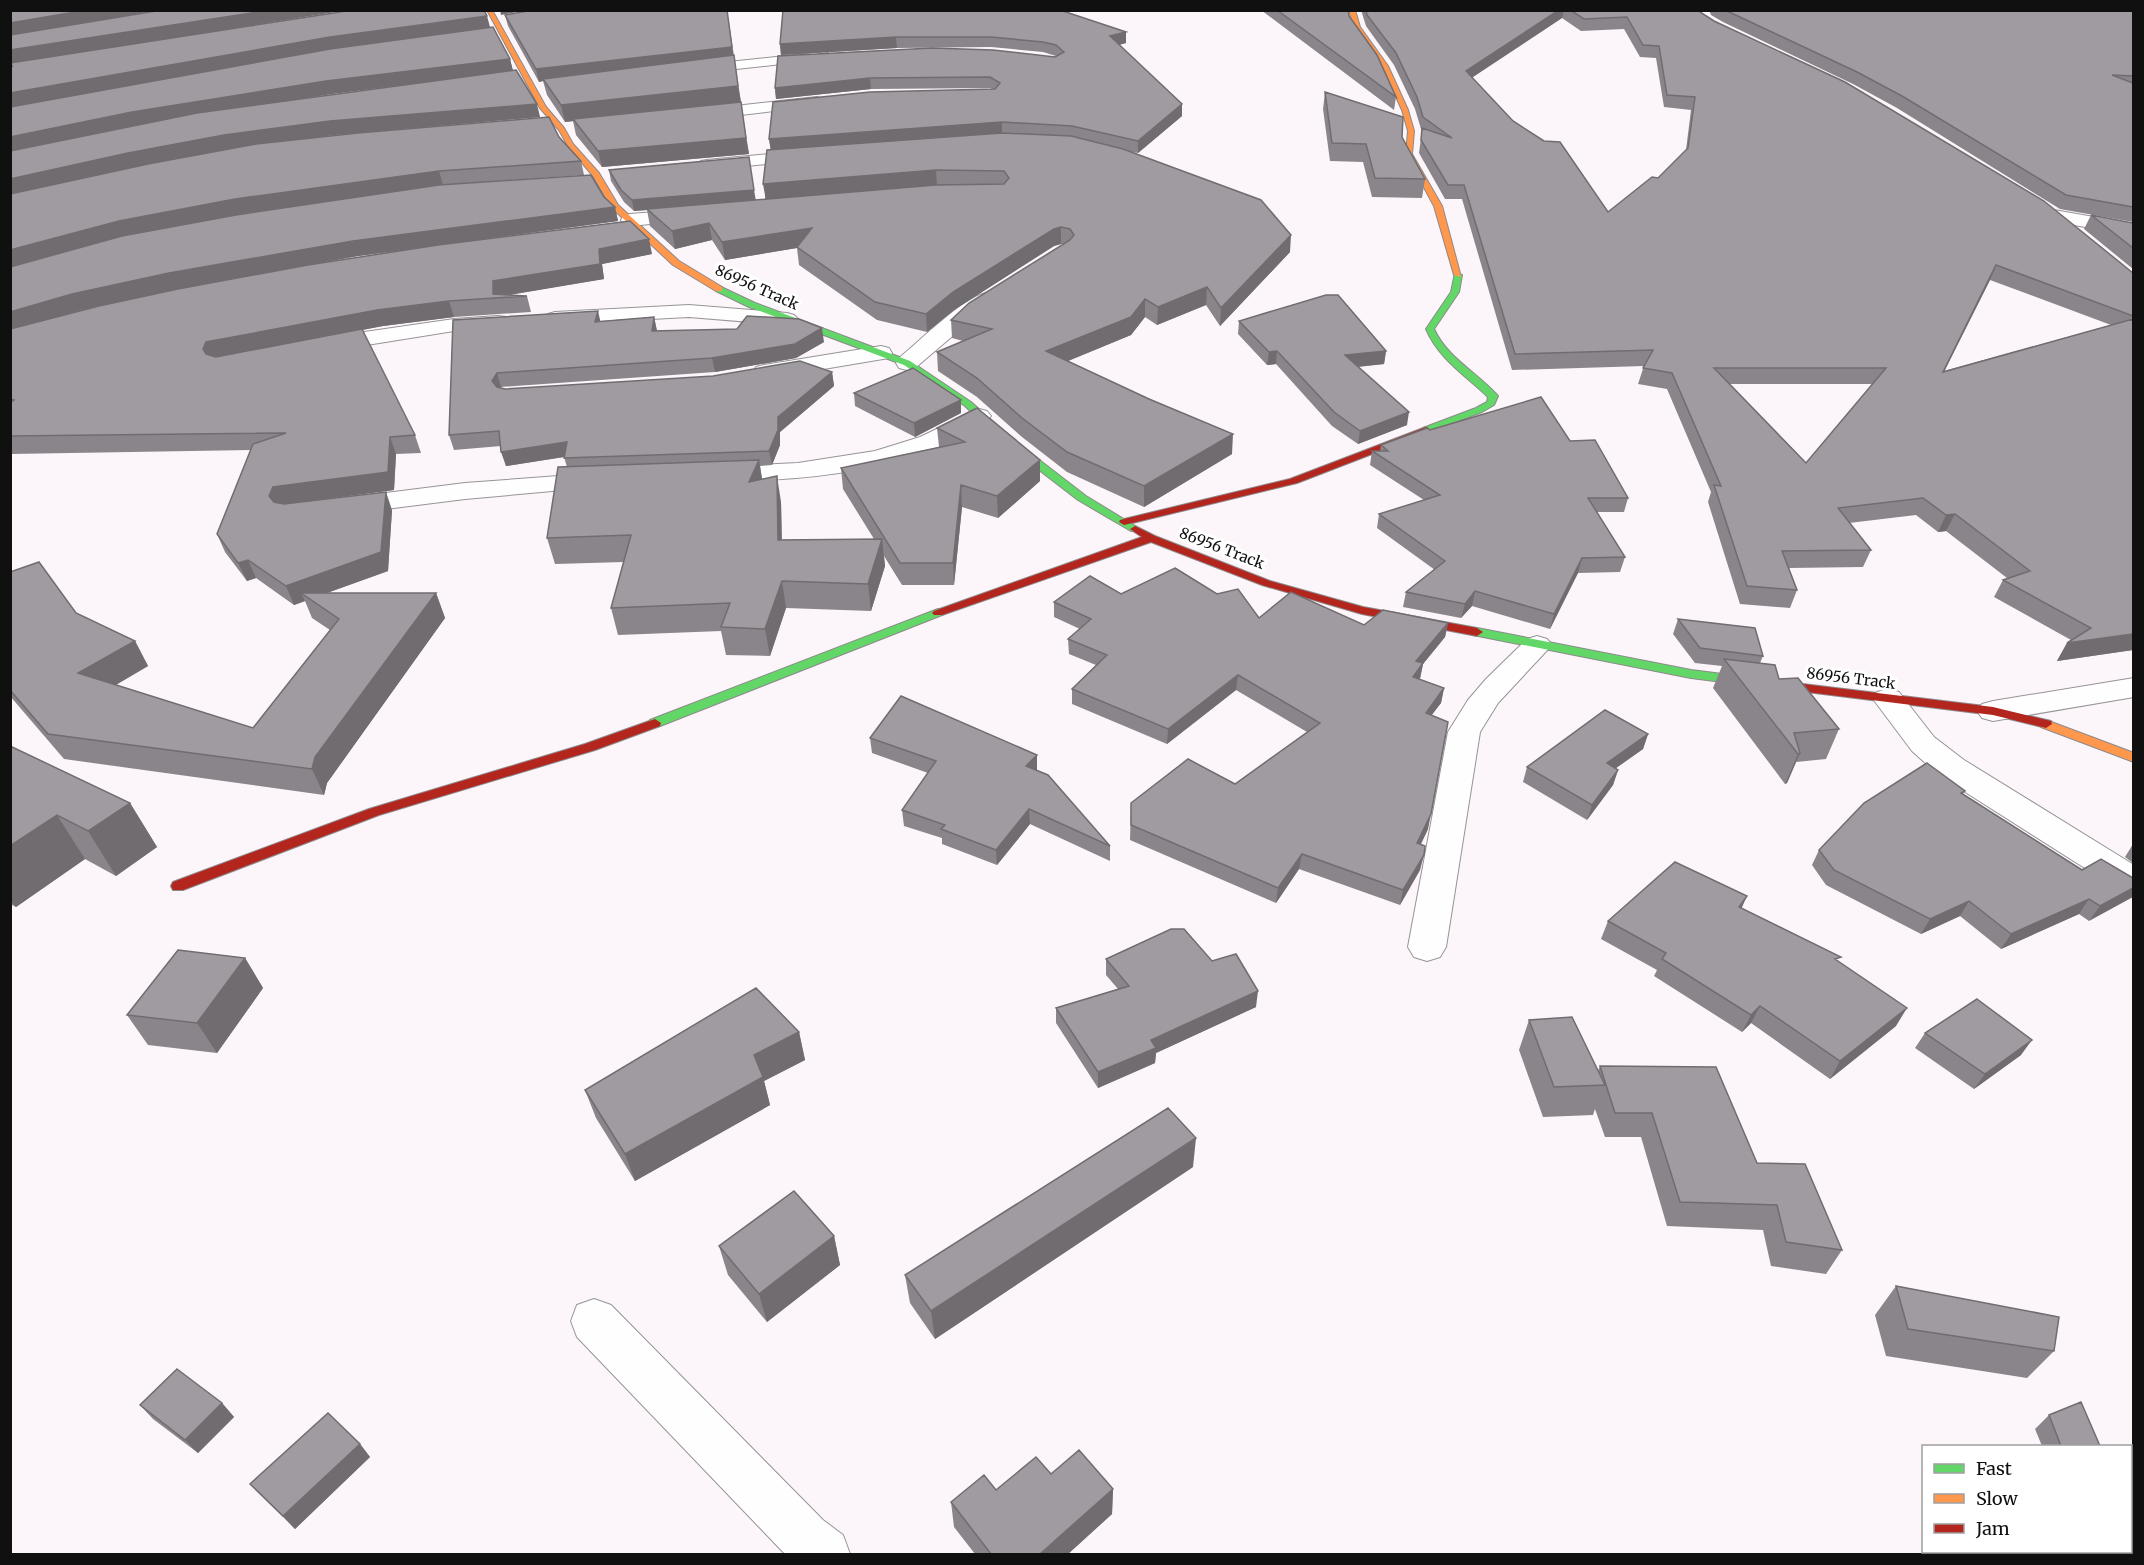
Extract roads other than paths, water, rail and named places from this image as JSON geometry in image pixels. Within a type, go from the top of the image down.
[{"type":"street","points":[[1124,522],[1293,482],[1479,410],[1491,403],[1493,396],[1484,385],[1439,348],[1432,338],[1430,329],[1454,296],[1460,279],[1438,206],[1409,154],[1407,146],[1411,129],[1402,105],[1378,54],[1358,31],[1352,10]]},
{"type":"street","name":"86956 Track","points":[[497,24],[543,108],[564,127],[570,145],[598,178],[627,226],[676,264],[708,284],[787,319],[907,363],[939,383],[980,415],[1011,444],[1082,498],[1151,538],[1266,583],[1362,610],[1691,674],[1992,711],[2046,724],[2133,758]]},
{"type":"street","points":[[676,72],[732,64],[836,55]]},
{"type":"street","points":[[679,117],[837,100]]},
{"type":"street","points":[[533,124],[564,127]]},
{"type":"street","points":[[688,167],[822,154]]},
{"type":"street","points":[[578,183],[619,173]]},
{"type":"street","points":[[627,226],[710,213]]},
{"type":"street","points":[[2084,241],[2049,213],[2133,230]]},
{"type":"street","points":[[907,363],[962,316],[1003,288]]},
{"type":"street","points":[[307,347],[454,325],[689,310],[787,319]]},
{"type":"street","points":[[743,377],[827,360],[881,353]]},
{"type":"street","points":[[693,477],[781,472],[846,465],[931,441],[980,415]]},
{"type":"street","points":[[326,508],[465,491],[625,480]]},
{"type":"street","points":[[178,886],[374,812],[590,747],[697,708],[965,602],[1151,538]]},
{"type":"street","points":[[1427,947],[1464,732],[1482,701],[1537,645]]},
{"type":"street","points":[[1992,711],[2133,687]]},
{"type":"street","points":[[1888,699],[1923,744],[1952,768],[2133,882]]},
{"type":"street","points":[[594,1320],[805,1538],[824,1554]]}]
